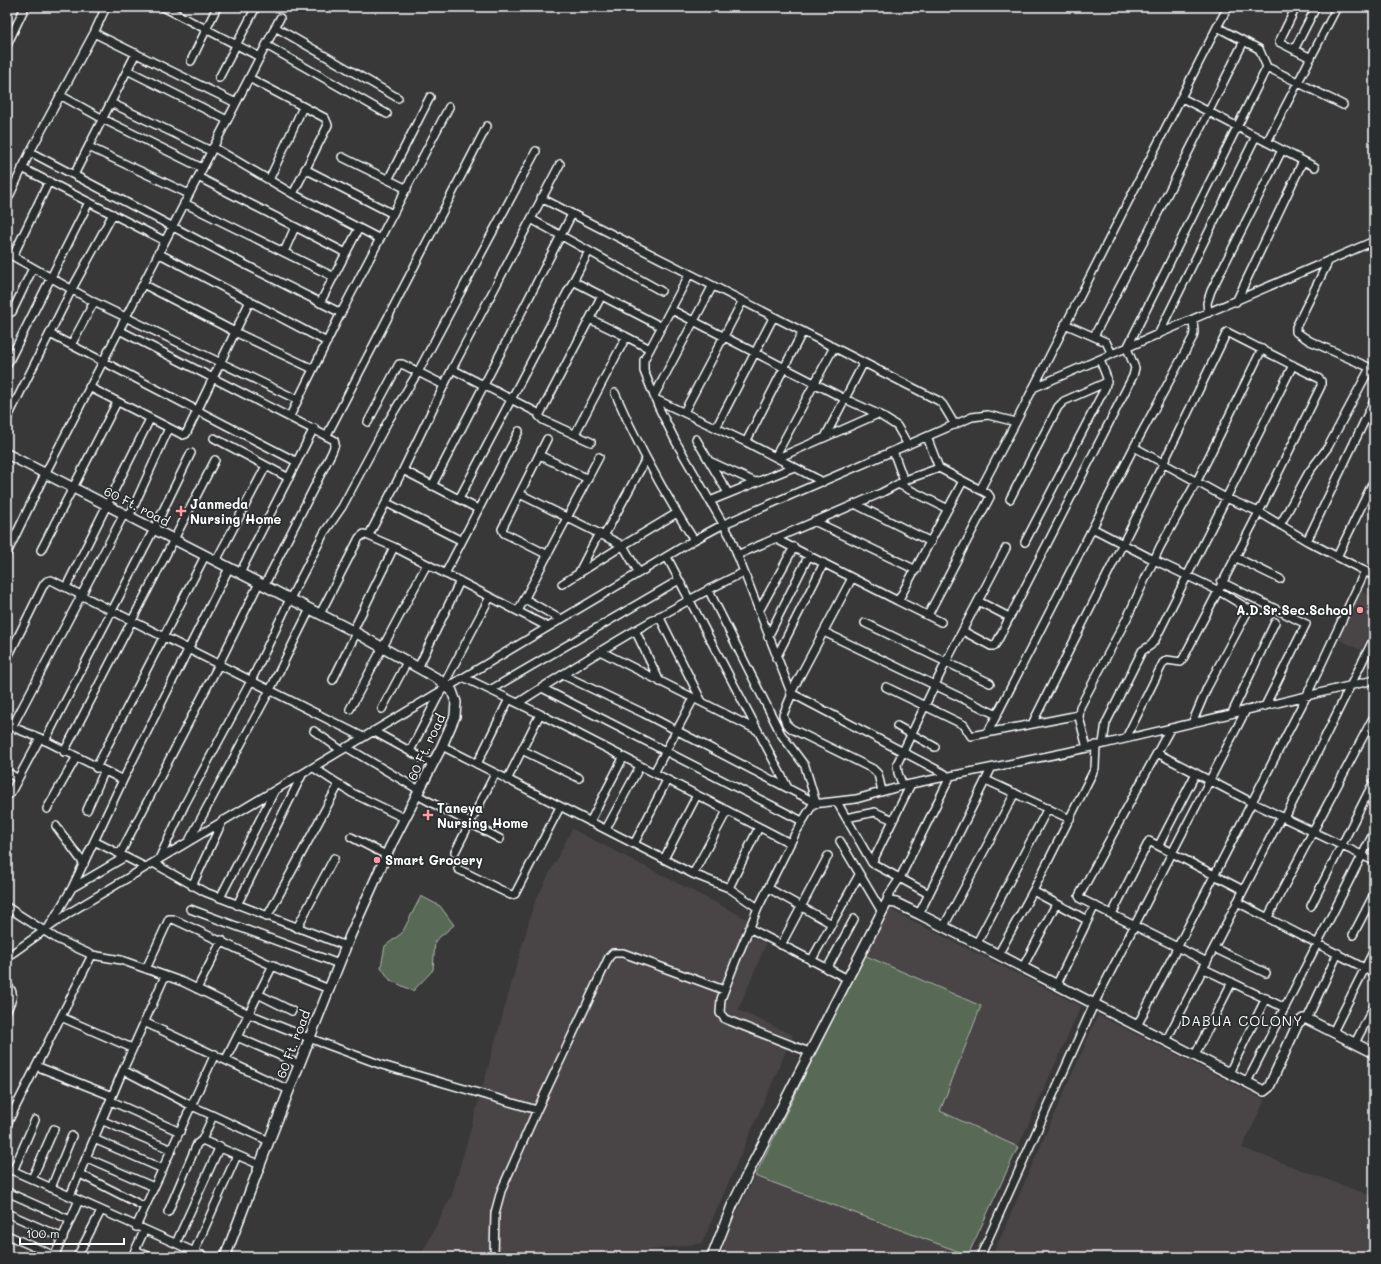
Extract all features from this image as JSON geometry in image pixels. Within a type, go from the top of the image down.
[{"type":"street","points":[[7,45],[25,7]]},
{"type":"street","points":[[7,202],[30,152],[94,33],[106,7]]},
{"type":"street","points":[[163,7],[260,57]]},
{"type":"street","points":[[191,61],[205,29],[218,7]]},
{"type":"street","points":[[980,490],[1228,7]]},
{"type":"street","points":[[1296,7],[1279,42],[1311,58]]},
{"type":"street","points":[[1294,50],[1316,7]]},
{"type":"street","points":[[1267,142],[1337,7]]},
{"type":"street","points":[[219,78],[255,9]]},
{"type":"street","points":[[7,553],[89,387],[280,18]]},
{"type":"street","points":[[275,27],[398,98]]},
{"type":"street","points":[[1217,27],[1259,49],[1267,67],[1343,105]]},
{"type":"street","points":[[94,33],[236,103]]},
{"type":"street","points":[[1094,336],[1244,41]]},
{"type":"street","points":[[266,45],[387,114]]},
{"type":"street","points":[[74,175],[136,53]]},
{"type":"street","points":[[963,632],[991,646],[994,646],[1133,376],[1135,368],[1127,348],[1267,67]]},
{"type":"street","points":[[127,70],[227,120]]},
{"type":"street","points":[[249,78],[328,121],[328,124],[292,194]]},
{"type":"street","points":[[60,95],[103,119],[202,168]]},
{"type":"street","points":[[388,180],[430,97]]},
{"type":"street","points":[[1182,98],[1315,167]]},
{"type":"street","points":[[110,103],[212,149],[292,194],[380,239]]},
{"type":"street","points":[[269,180],[304,107]]},
{"type":"street","points":[[290,416],[341,313],[449,107]]},
{"type":"street","points":[[327,435],[486,126]]},
{"type":"street","points":[[1158,335],[1256,136]]},
{"type":"street","points":[[89,147],[189,194]]},
{"type":"street","points":[[1208,313],[1207,303],[1211,291],[1282,150]]},
{"type":"street","points":[[30,152],[341,313]]},
{"type":"street","points":[[156,861],[251,681],[290,599],[324,533],[342,507],[387,423],[418,372],[536,152]]},
{"type":"street","points":[[342,157],[406,189]]},
{"type":"street","points":[[1236,302],[1303,161]]},
{"type":"street","points":[[369,535],[387,503],[452,369],[560,164]]},
{"type":"street","points":[[22,168],[165,241]]},
{"type":"street","points":[[305,169],[393,214]]},
{"type":"street","points":[[198,178],[346,253]]},
{"type":"street","points":[[49,181],[10,255],[94,302],[220,361],[298,400]]},
{"type":"street","points":[[541,198],[862,364],[939,401],[944,405],[955,425]]},
{"type":"street","points":[[7,365],[50,277],[90,202]]},
{"type":"street","points":[[184,203],[334,276]]},
{"type":"street","points":[[7,419],[72,289],[113,214]]},
{"type":"street","points":[[432,486],[482,385],[572,214]]},
{"type":"street","points":[[531,219],[661,291]]},
{"type":"street","points":[[284,252],[295,227]]},
{"type":"street","points":[[320,303],[359,228]]},
{"type":"street","points":[[1033,388],[1236,302],[1374,241]]},
{"type":"street","points":[[459,499],[589,251]]},
{"type":"street","points":[[158,253],[327,342]]},
{"type":"street","points":[[1280,525],[1309,472],[1328,447],[1372,369],[1310,341],[1296,332],[1296,327],[1329,260]]},
{"type":"street","points":[[12,312],[33,268]]},
{"type":"street","points":[[689,275],[672,310],[650,349],[643,368],[654,398],[676,442],[724,524],[791,693],[947,776]]},
{"type":"street","points":[[573,281],[662,327]]},
{"type":"street","points":[[143,284],[234,331],[313,369]]},
{"type":"street","points":[[654,398],[712,287]]},
{"type":"street","points":[[591,442],[543,420],[540,418],[540,414],[602,295]]},
{"type":"street","points":[[89,387],[183,436],[186,434],[234,331],[250,301]]},
{"type":"street","points":[[71,345],[94,302]]},
{"type":"street","points":[[684,412],[725,338],[742,302]]},
{"type":"street","points":[[672,310],[694,323],[878,414],[897,426],[908,445]]},
{"type":"street","points":[[716,428],[773,318]]},
{"type":"street","points":[[590,319],[650,349]]},
{"type":"street","points":[[988,732],[1094,529],[1134,447],[1193,337],[1193,320]]},
{"type":"street","points":[[1066,324],[1094,336],[1108,344],[1112,354]]},
{"type":"street","points":[[72,888],[123,856],[218,666],[334,448],[334,440],[327,435],[119,330]]},
{"type":"street","points":[[1032,724],[1122,544],[1164,464],[1227,332],[1318,378],[1321,382],[1259,512],[1221,582],[1182,661],[1178,663],[1166,660],[1163,663],[1126,738]]},
{"type":"street","points":[[746,442],[802,333]]},
{"type":"street","points":[[50,334],[103,360],[297,462]]},
{"type":"street","points":[[575,434],[624,344],[625,336]]},
{"type":"street","points":[[776,458],[834,349]]},
{"type":"street","points":[[1087,748],[1079,715],[1080,707],[1154,560],[1197,481],[1262,349]]},
{"type":"street","points":[[1025,542],[1107,382],[1107,378],[1100,360]]},
{"type":"street","points":[[368,422],[399,364],[444,385]]},
{"type":"street","points":[[825,437],[862,364]]},
{"type":"street","points":[[998,955],[1033,891],[1096,768],[1100,744],[1106,724],[1142,651],[1151,645],[1155,640],[1293,365]]},
{"type":"street","points":[[452,369],[540,414]]},
{"type":"street","points":[[1010,499],[1058,407],[1064,400],[1107,382]]},
{"type":"street","points":[[615,393],[646,459],[677,514],[694,540]]},
{"type":"street","points":[[654,398],[746,442],[824,482]]},
{"type":"street","points":[[41,550],[118,402]]},
{"type":"street","points":[[1307,541],[1373,406]]},
{"type":"street","points":[[776,458],[878,414]]},
{"type":"street","points":[[7,957],[46,929],[145,867],[314,768],[445,687],[464,678],[694,540],[724,524],[893,451],[927,438],[972,417],[988,415],[1016,422]]},
{"type":"street","points":[[66,587],[150,418]]},
{"type":"street","points":[[123,780],[64,752],[42,739],[10,726],[126,516],[169,428]]},
{"type":"street","points":[[240,573],[314,428]]},
{"type":"street","points":[[445,574],[519,431]]},
{"type":"street","points":[[214,438],[289,478]]},
{"type":"street","points":[[696,438],[728,493]]},
{"type":"street","points":[[927,438],[939,468],[990,495],[990,499],[928,615]]},
{"type":"street","points":[[547,439],[503,526],[502,531],[548,555]]},
{"type":"street","points":[[1134,447],[1226,498],[1259,512],[1307,541],[1374,576]]},
{"type":"street","points":[[893,451],[901,483],[948,509]]},
{"type":"street","points":[[10,794],[112,611],[191,453]]},
{"type":"street","name":"60 Ft. road","points":[[7,454],[354,632],[418,668],[445,687],[455,697],[456,709],[442,746],[386,855],[346,946],[225,1257]]},
{"type":"street","points":[[539,455],[588,479]]},
{"type":"street","points":[[518,611],[599,457]]},
{"type":"street","points":[[578,573],[646,459]]},
{"type":"street","points":[[64,752],[215,460]]},
{"type":"street","points":[[709,461],[755,482]]},
{"type":"street","points":[[216,561],[266,466]]},
{"type":"street","points":[[710,501],[794,467]]},
{"type":"street","points":[[737,555],[901,483],[939,468]]},
{"type":"street","points":[[403,470],[478,509]]},
{"type":"street","points":[[1336,557],[1374,480]]},
{"type":"street","points":[[898,601],[931,542],[962,481]]},
{"type":"street","points":[[520,494],[622,546],[639,573]]},
{"type":"street","points":[[387,503],[462,541]]},
{"type":"street","points":[[856,504],[931,542]]},
{"type":"street","points":[[562,584],[622,546],[677,514]]},
{"type":"street","points":[[814,521],[916,570]]},
{"type":"street","points":[[1094,529],[1217,590],[1249,608],[1207,688],[1193,721]]},
{"type":"street","points":[[320,614],[359,538],[364,534],[394,547],[548,627]]},
{"type":"street","points":[[774,538],[941,622]]},
{"type":"street","points":[[333,680],[394,547]]},
{"type":"street","points":[[759,611],[794,547]]},
{"type":"street","points":[[902,786],[897,766],[946,662],[1006,548]]},
{"type":"street","points":[[768,637],[809,555]]},
{"type":"street","points":[[96,768],[205,556]]},
{"type":"street","points":[[667,557],[788,788]]},
{"type":"street","points":[[1235,557],[1280,579]]},
{"type":"street","points":[[776,658],[824,563]]},
{"type":"street","points":[[350,709],[427,564]]},
{"type":"street","points":[[46,929],[72,888],[123,780],[230,568]]},
{"type":"street","points":[[1137,1026],[1306,697],[1365,571]]},
{"type":"street","points":[[518,703],[659,616],[708,589],[744,572]]},
{"type":"street","points":[[852,578],[791,693],[783,715],[787,726],[873,769],[878,774],[882,791]]},
{"type":"street","points":[[7,659],[44,584],[47,580],[51,580],[218,666],[270,690],[363,737]]},
{"type":"street","points":[[490,690],[679,580]]},
{"type":"street","points":[[418,668],[460,581]]},
{"type":"street","points":[[1221,582],[1306,624],[1265,706]]},
{"type":"street","points":[[708,589],[781,734],[805,766],[816,804]]},
{"type":"street","points":[[410,751],[445,687],[490,597]]},
{"type":"street","points":[[525,599],[560,620]]},
{"type":"street","points":[[978,601],[1009,617]]},
{"type":"street","points":[[189,841],[270,690],[310,609]]},
{"type":"street","points":[[659,616],[702,702]]},
{"type":"street","points":[[1232,713],[1275,622]]},
{"type":"street","points":[[865,623],[990,683]]},
{"type":"street","points":[[635,630],[660,682]]},
{"type":"street","points":[[824,632],[997,715]]},
{"type":"street","points":[[1166,1041],[1243,890],[1283,818],[1373,641]]},
{"type":"street","points":[[602,652],[757,730]]},
{"type":"street","points":[[382,709],[407,662]]},
{"type":"street","points":[[563,675],[677,731],[816,804]]},
{"type":"street","points":[[464,678],[540,714],[790,843]]},
{"type":"street","points":[[809,1052],[725,1019],[720,1013],[720,1008],[724,990],[758,908],[790,843],[811,807],[816,804],[856,799],[882,791],[947,776],[991,769],[1087,748],[1170,729],[1193,721],[1306,697],[1374,680]]},
{"type":"street","points":[[886,687],[926,705],[966,727],[971,736],[1079,715]]},
{"type":"street","points":[[542,688],[802,822]]},
{"type":"street","points":[[654,773],[694,698]]},
{"type":"street","points":[[477,764],[509,700]]},
{"type":"street","points":[[980,1257],[1094,1004],[1246,710]]},
{"type":"street","points":[[507,780],[540,714]]},
{"type":"street","points":[[1268,917],[1374,716]]},
{"type":"street","points":[[897,726],[935,747]]},
{"type":"street","points":[[1170,729],[1080,893],[1079,898],[1177,947],[1232,982],[1285,1008]]},
{"type":"street","points":[[314,731],[470,824],[500,839]]},
{"type":"street","points":[[374,731],[433,764]]},
{"type":"street","points":[[442,746],[693,874],[729,888],[758,908]]},
{"type":"street","points":[[522,750],[579,778]]},
{"type":"street","points":[[1157,753],[1283,818],[1374,861]]},
{"type":"street","points":[[47,809],[76,758]]},
{"type":"street","points":[[590,822],[623,758]]},
{"type":"street","points":[[606,829],[640,766]]},
{"type":"street","points":[[314,768],[352,793],[404,818]]},
{"type":"street","points":[[919,914],[991,769]]},
{"type":"street","points":[[7,772],[18,780]]},
{"type":"street","points":[[87,810],[104,772]]},
{"type":"street","points":[[1159,845],[1196,773]]},
{"type":"street","points":[[237,905],[303,774]]},
{"type":"street","points":[[455,852],[495,774]]},
{"type":"street","points":[[712,1257],[732,1206],[809,1052],[848,980],[890,893],[900,878],[947,776]]},
{"type":"street","points":[[634,844],[667,780]]},
{"type":"street","points":[[986,780],[1070,819]]},
{"type":"street","points":[[1310,906],[1374,781]]},
{"type":"street","points":[[267,917],[339,784]]},
{"type":"street","points":[[872,863],[911,784]]},
{"type":"street","points":[[220,898],[275,790]]},
{"type":"street","points":[[944,926],[1015,793]]},
{"type":"street","points":[[664,859],[697,795]]},
{"type":"street","points":[[837,802],[872,863],[929,894]]},
{"type":"street","points":[[458,869],[511,895],[514,894],[560,807]]},
{"type":"street","points":[[977,943],[1048,808]]},
{"type":"street","points":[[693,874],[727,811]]},
{"type":"street","points":[[846,818],[875,812],[893,820]]},
{"type":"street","points":[[192,886],[223,820]]},
{"type":"street","points":[[56,826],[84,864]]},
{"type":"street","points":[[729,888],[759,827]]},
{"type":"street","points":[[1247,1082],[1374,832]]},
{"type":"street","points":[[351,837],[386,855]]},
{"type":"street","points":[[94,841],[145,867]]},
{"type":"street","points":[[840,841],[859,875],[884,908]]},
{"type":"street","points":[[1112,914],[1148,842],[1159,845],[1243,890]]},
{"type":"street","points":[[781,945],[828,856]]},
{"type":"street","points":[[297,928],[334,858]]},
{"type":"street","points":[[156,861],[192,886],[267,917],[346,946]]},
{"type":"street","points":[[811,961],[859,875]]},
{"type":"street","points":[[768,888],[832,924]]},
{"type":"street","points":[[1033,891],[1087,920]]},
{"type":"street","points":[[1353,935],[1374,894]]},
{"type":"street","points":[[884,908],[892,902],[944,926],[1261,1090],[1267,1090],[1298,1023],[1303,1019],[1307,1019],[1374,1053]]},
{"type":"street","points":[[1237,902],[1374,973]]},
{"type":"street","points":[[1023,967],[1056,904]]},
{"type":"street","points":[[1057,984],[1095,905]]},
{"type":"street","points":[[7,907],[46,929],[57,939],[92,955],[121,960],[165,976],[197,989],[249,1014],[374,1062],[537,1110]]},
{"type":"street","points":[[190,909],[339,964]]},
{"type":"street","points":[[146,969],[171,918],[222,940],[272,965],[329,989]]},
{"type":"street","points":[[827,969],[854,918]]},
{"type":"street","points":[[749,928],[848,980]]},
{"type":"street","points":[[197,989],[222,940]]},
{"type":"street","points":[[1214,948],[1266,973]]},
{"type":"street","points":[[1332,1032],[1374,950]]},
{"type":"street","points":[[494,1257],[495,1213],[499,1197],[537,1110],[609,957],[613,953],[623,953],[724,990]]},
{"type":"street","points":[[1307,1019],[1338,953]]},
{"type":"street","points":[[7,1124],[92,955]]},
{"type":"street","points":[[226,1059],[272,965]]},
{"type":"street","points":[[70,1196],[103,1121],[132,1048],[165,976]]},
{"type":"street","points":[[1195,1055],[1232,982]]},
{"type":"street","points":[[7,985],[13,992],[13,996],[7,1010]]},
{"type":"street","points":[[258,994],[292,1011]]},
{"type":"street","points":[[1229,1073],[1266,998]]},
{"type":"street","points":[[1355,1043],[1374,1006]]},
{"type":"street","points":[[61,1017],[132,1048]]},
{"type":"street","points":[[144,1022],[226,1059],[289,1090]]},
{"type":"street","points":[[237,1037],[299,1064]]},
{"type":"street","points":[[136,1227],[215,1054]]},
{"type":"street","points":[[36,1066],[112,1098],[180,1132]]},
{"type":"street","points":[[123,1070],[192,1106],[269,1141]]},
{"type":"street","points":[[168,1212],[197,1144],[202,1140],[213,1116]]},
{"type":"street","points":[[35,1120],[10,1170],[206,1257]]},
{"type":"street","points":[[103,1121],[172,1150]]},
{"type":"street","points":[[32,1179],[54,1129]]},
{"type":"street","points":[[51,1188],[72,1136]]},
{"type":"street","points":[[94,1140],[163,1169]]},
{"type":"street","points":[[202,1140],[220,1146],[260,1165]]},
{"type":"street","points":[[176,1243],[220,1146]]},
{"type":"street","points":[[194,1252],[237,1155]]},
{"type":"street","points":[[87,1158],[154,1187]]},
{"type":"street","points":[[80,1174],[146,1206]]},
{"type":"street","points":[[7,1192],[70,1220]]},
{"type":"street","points":[[7,1235],[55,1257],[79,1200]]},
{"type":"street","points":[[77,1257],[101,1211]]},
{"type":"street","points":[[7,1213],[63,1238]]},
{"type":"street","points":[[144,1230],[133,1254],[150,1257]]},
{"type":"shaded area","name":"A.D.Sr.Sec.School","points":[[1357,589],[1374,598],[1374,623],[1361,650],[1334,637]]},
{"type":"shaded area","points":[[572,829],[747,919],[741,932],[766,944],[738,1010],[793,1035],[702,1243],[598,1257],[420,1257],[452,1195],[534,904]]},
{"type":"shaded area","points":[[887,908],[1081,1006],[1018,1147],[940,1111],[864,955]]},
{"type":"shaded area","points":[[1098,1015],[1265,1100],[1242,1148],[1374,1197],[1374,1257],[992,1257]]},
{"type":"shaded area","points":[[755,1176],[968,1255],[967,1257],[721,1257],[727,1233]]},
{"type":"green space","points":[[421,896],[440,906],[454,925],[435,941],[433,970],[413,991],[390,980],[381,967],[385,946],[402,933]]},
{"type":"green space","points":[[864,955],[981,1006],[940,1111],[1018,1147],[968,1255],[755,1176]]},
{"type":"place","name":"Janmeda Nursing Home","points":[[181,511]]},
{"type":"place","name":"A.D.Sr.Sec.School","points":[[1360,610]]},
{"type":"place","name":"Taneya Nursing Home","points":[[428,815]]},
{"type":"place","name":"Smart Grocery","points":[[377,860]]},
{"type":"district","name":"DABUA COLONY","points":[[1242,1021]]}]
